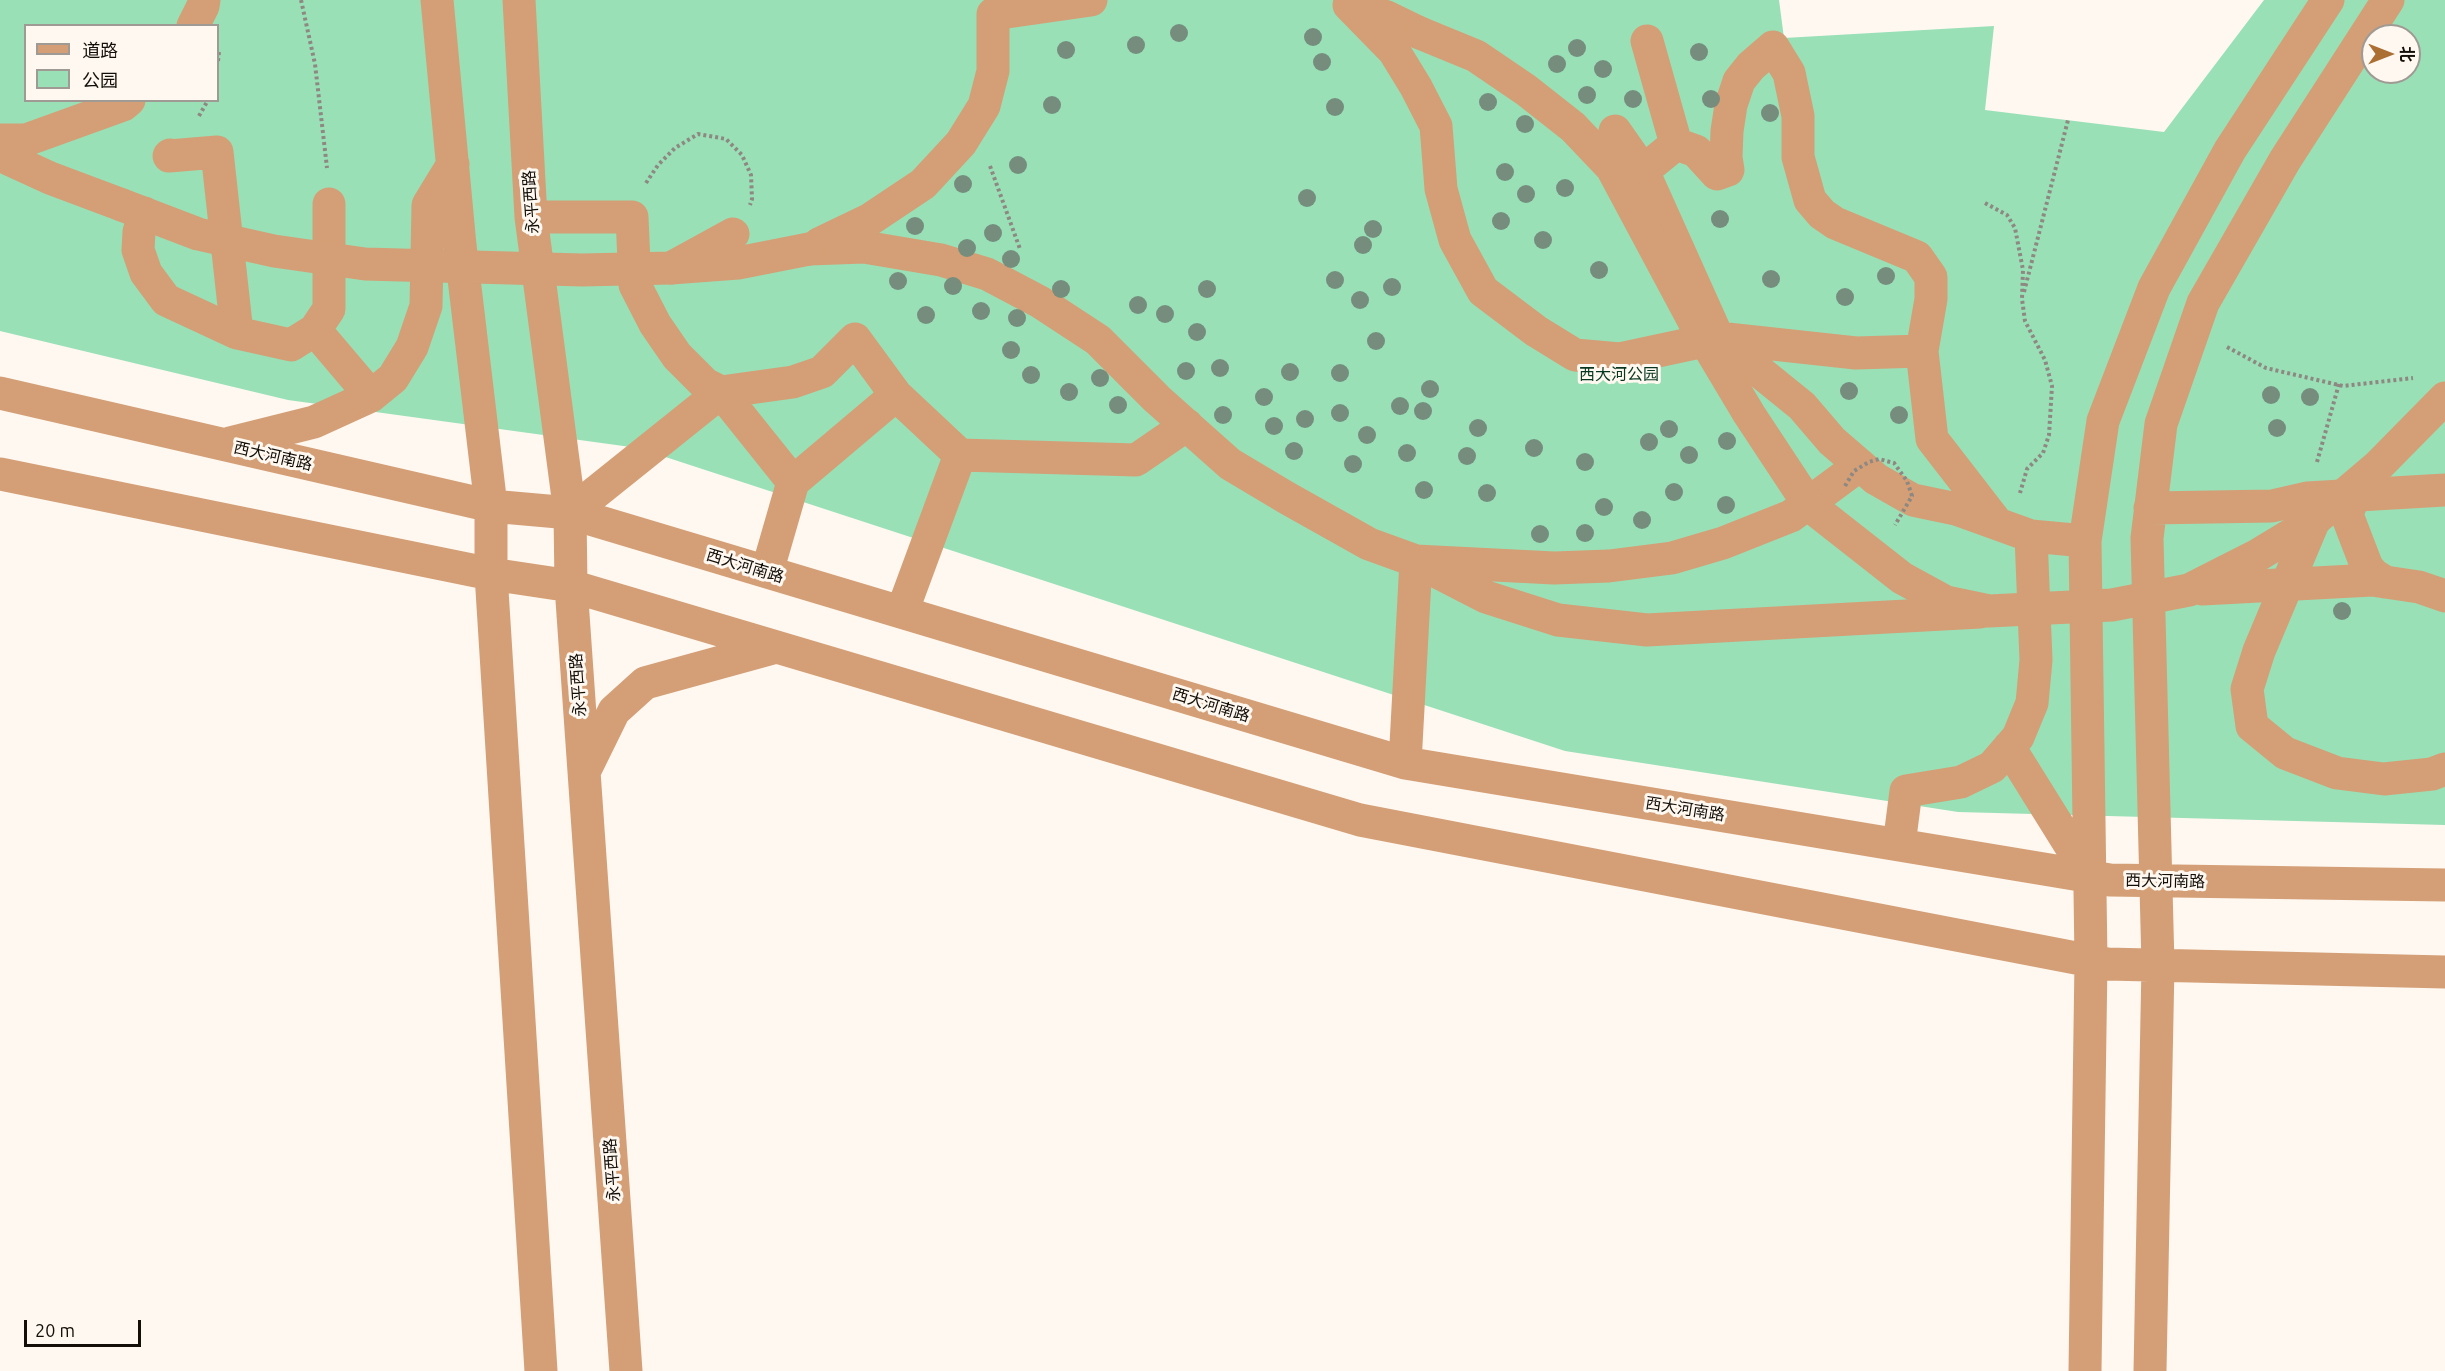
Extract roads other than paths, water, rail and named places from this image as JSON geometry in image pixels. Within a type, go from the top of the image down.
[{"type":"street","points":[[194,24],[204,0]]},
{"type":"street","points":[[437,0],[491,506],[491,574],[541,1371]]},
{"type":"street","name":"永平西路","points":[[519,0],[531,217],[570,513],[571,586],[626,1371]]},
{"type":"street","points":[[809,249],[869,220],[923,184],[961,143],[984,106],[993,71],[993,14],[1091,0]]},
{"type":"street","points":[[2085,1371],[2091,961],[2085,541],[2103,421],[2154,288],[2230,150],[2328,0]]},
{"type":"street","points":[[2150,1371],[2158,965],[2147,538],[2162,424],[2203,303],[2285,160],[2388,0]]},
{"type":"street","points":[[1340,2],[1387,17],[1476,56],[1526,90],[1572,127],[1612,168],[1697,327],[1749,414],[1809,505],[1902,578],[1946,602],[1989,611]]},
{"type":"street","points":[[1340,2],[1394,51],[1436,126],[1441,189],[1455,240],[1484,291],[1536,331],[1575,355],[1620,359],[1718,338],[1856,353],[1922,351]]},
{"type":"street","points":[[1647,41],[1676,144]]},
{"type":"street","points":[[1676,144],[1696,151],[1717,174],[1728,170],[1727,130],[1736,89],[1750,66],[1773,47],[1789,73],[1798,116],[1798,158],[1810,200],[1821,214],[1835,223],[1917,257],[1931,277],[1931,299],[1922,351],[1932,440],[2013,529],[2034,636],[2036,660],[2032,703],[2018,737],[1992,768],[1962,782],[1906,791],[1899,845]]},
{"type":"street","points":[[0,140],[26,140],[127,102]]},
{"type":"street","points":[[1615,131],[1643,171],[1718,338],[1802,406],[1832,441],[1876,479],[1913,500],[1956,509],[2013,529],[2085,541]]},
{"type":"street","points":[[1643,171],[1676,144]]},
{"type":"street","points":[[170,155],[217,152],[237,333]]},
{"type":"street","points":[[0,155],[50,178],[198,234],[274,251],[365,264],[582,270],[671,268],[738,263],[809,249],[864,247],[941,260],[987,274],[1040,302],[1098,340],[1157,399],[1230,464],[1287,498],[1369,544],[1416,561],[1486,597],[1558,620],[1647,630],[2112,605],[2188,590],[2372,580],[2420,587],[2445,596]]},
{"type":"street","points":[[223,444],[314,422],[371,396],[393,378],[412,347],[426,306],[428,205],[453,164]]},
{"type":"street","points":[[133,209],[138,250],[146,273],[166,300],[237,333],[291,345],[315,330],[329,309],[329,204]]},
{"type":"street","points":[[531,217],[632,217],[635,285],[655,324],[677,356],[705,384],[721,392],[793,482]]},
{"type":"street","points":[[671,268],[733,234]]},
{"type":"street","points":[[315,330],[371,396]]},
{"type":"street","points":[[570,513],[721,392],[793,382],[822,372],[855,339],[897,394],[960,455],[1136,460],[1187,425]]},
{"type":"street","points":[[2188,590],[2258,555],[2311,523],[2419,427],[2434,388]]},
{"type":"street","name":"西大河南路","points":[[0,393],[491,506],[570,513],[1405,763],[2110,880],[2445,885]]},
{"type":"street","points":[[767,572],[793,482],[897,394]]},
{"type":"street","points":[[902,612],[960,455]]},
{"type":"street","points":[[1416,561],[1554,567],[1609,566],[1672,558],[1724,543],[1791,516],[1860,465]]},
{"type":"street","points":[[0,474],[491,574],[571,586],[1360,820],[2091,961],[2158,965],[2445,972]]},
{"type":"street","points":[[2358,483],[2347,515],[2367,567],[2385,582]]},
{"type":"street","points":[[2151,508],[2272,506],[2315,498],[2445,490]]},
{"type":"street","points":[[2315,498],[2247,689],[2252,726],[2285,753],[2337,772],[2384,779],[2432,774],[2445,769]]},
{"type":"street","points":[[1405,763],[1416,561]]},
{"type":"street","points":[[2034,636],[2087,638]]},
{"type":"street","points":[[584,772],[614,711],[645,683],[777,647]]},
{"type":"street","points":[[2009,747],[2090,877]]},
{"type":"park label","name":"西大河公园","points":[[1619,375]]}]
